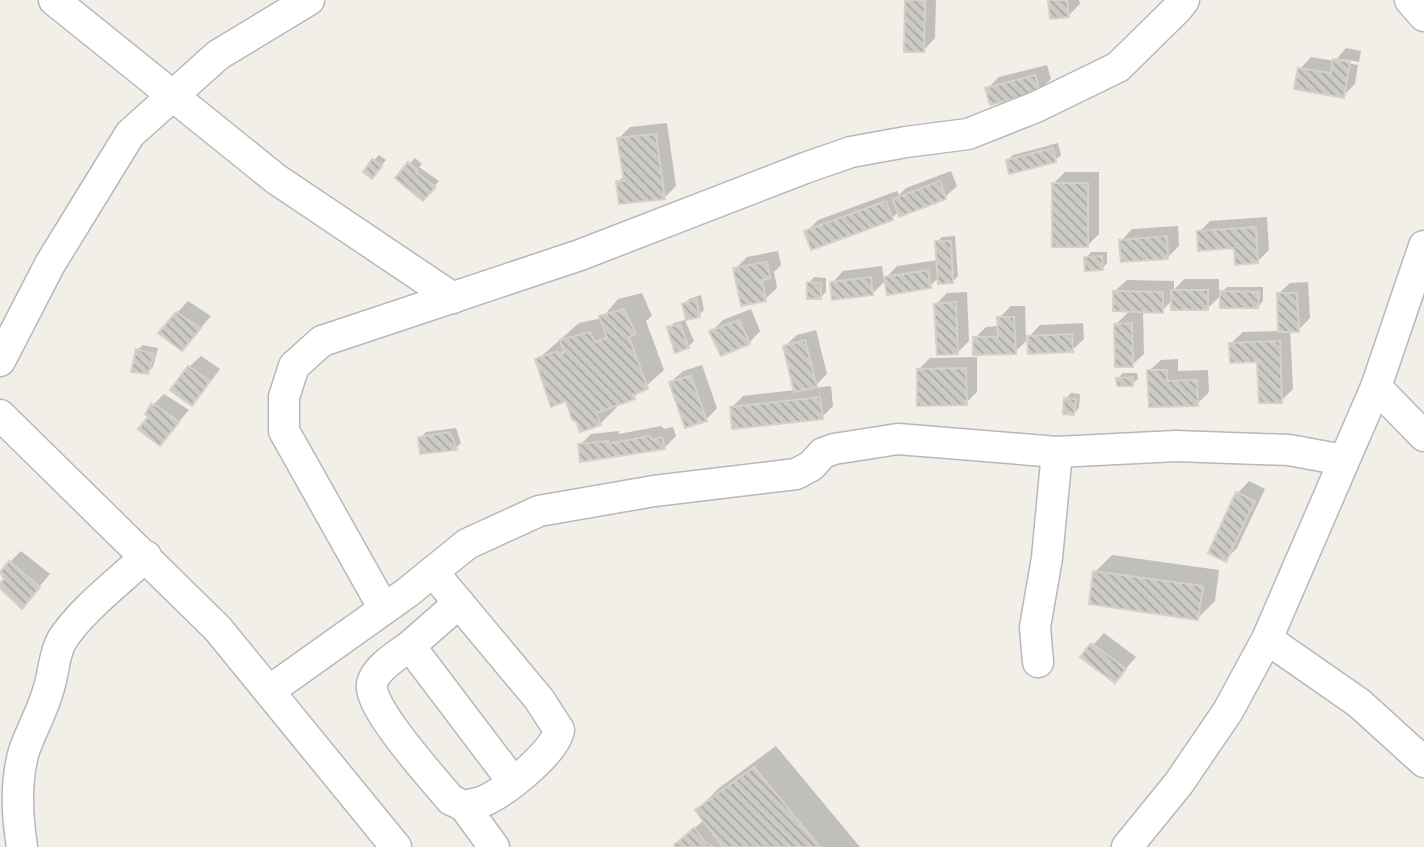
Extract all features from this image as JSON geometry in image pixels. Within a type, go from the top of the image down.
[{"type":"street","points":[[54,0],[276,179],[453,298]]},
{"type":"street","points":[[0,361],[50,264],[130,134],[218,55],[309,0]]},
{"type":"street","points":[[384,609],[284,431],[284,397],[294,366],[323,341],[580,255],[851,152],[968,134],[1036,107],[1118,67],[1184,0]]},
{"type":"street","points":[[1410,0],[1424,16]]},
{"type":"street","points":[[1127,847],[1179,783],[1228,711],[1266,639],[1376,387],[1424,246]]},
{"type":"street","points":[[1376,387],[1424,436]]},
{"type":"street","points":[[0,415],[218,629],[396,847]]},
{"type":"street","points":[[269,691],[384,609],[467,544],[539,511],[654,491],[796,474],[811,466],[823,453],[834,449],[898,439],[1057,452],[1176,446],[1289,450],[1343,460]]},
{"type":"street","points":[[1038,662],[1035,627],[1047,558],[1057,452]]},
{"type":"street","points":[[22,847],[17,817],[19,777],[24,751],[49,691],[55,656],[62,640],[76,622],[146,556]]},
{"type":"street","points":[[433,572],[539,699],[559,730],[558,739],[513,782],[492,797],[464,806]]},
{"type":"street","points":[[459,603],[377,674],[372,682],[372,692],[380,710],[436,782],[451,800],[464,806],[494,847]]},
{"type":"street","points":[[1266,639],[1359,703],[1424,762]]},
{"type":"street","points":[[410,646],[513,782]]},
{"type":"building","points":[[905,0],[925,0],[924,52],[904,52]]},
{"type":"building","points":[[1048,0],[1067,0],[1069,17],[1050,19]]},
{"type":"building","points":[[1333,59],[1350,62],[1344,98],[1294,89],[1298,68],[1331,73]]},
{"type":"building","points":[[1035,75],[1040,92],[990,105],[985,88]]},
{"type":"building","points":[[656,134],[665,199],[619,204],[616,181],[624,181],[617,138]]},
{"type":"building","points":[[1053,148],[1056,162],[1009,174],[1006,160]]},
{"type":"building","points":[[372,159],[382,166],[372,179],[363,172]]},
{"type":"building","points":[[408,162],[418,170],[416,173],[436,187],[423,201],[395,178]]},
{"type":"building","points":[[940,181],[946,199],[899,217],[893,199]]},
{"type":"building","points":[[1052,183],[1088,183],[1088,247],[1052,247]]},
{"type":"building","points":[[886,201],[893,220],[811,250],[804,231]]},
{"type":"building","points":[[1256,227],[1258,263],[1235,265],[1234,248],[1198,251],[1197,231]]},
{"type":"building","points":[[1167,236],[1168,259],[1121,262],[1119,240]]},
{"type":"building","points":[[935,241],[951,241],[953,283],[938,284]]},
{"type":"building","points":[[1102,256],[1103,270],[1085,271],[1084,257]]},
{"type":"building","points":[[767,262],[770,278],[762,280],[766,301],[741,306],[733,268]]},
{"type":"building","points":[[928,270],[931,288],[887,295],[884,277]]},
{"type":"building","points":[[871,277],[873,295],[832,300],[830,282]]},
{"type":"building","points":[[807,282],[821,283],[821,299],[807,299]]},
{"type":"building","points":[[1171,290],[1208,290],[1208,310],[1171,310]]},
{"type":"building","points":[[1113,291],[1163,292],[1163,313],[1113,311]]},
{"type":"building","points":[[1220,291],[1259,292],[1258,308],[1220,308]]},
{"type":"building","points":[[1277,293],[1297,293],[1299,332],[1278,332]]},
{"type":"building","points":[[696,299],[700,317],[686,320],[682,304]]},
{"type":"building","points":[[956,302],[958,354],[937,355],[934,304]]},
{"type":"building","points":[[624,309],[636,334],[629,337],[648,389],[633,395],[635,399],[596,413],[601,425],[580,432],[576,421],[572,420],[566,401],[551,407],[535,359],[557,351],[559,354],[564,353],[560,340],[590,332],[595,342],[607,338],[599,316]]},
{"type":"building","points":[[176,312],[201,328],[182,351],[158,333]]},
{"type":"building","points":[[997,317],[1014,317],[1016,354],[973,355],[973,337],[998,337]]},
{"type":"building","points":[[739,320],[750,344],[721,356],[709,331]]},
{"type":"building","points":[[1132,323],[1133,367],[1115,367],[1114,324]]},
{"type":"building","points":[[680,324],[689,348],[675,353],[667,327]]},
{"type":"building","points":[[1072,334],[1073,352],[1028,354],[1027,336]]},
{"type":"building","points":[[805,340],[817,387],[794,392],[783,346]]},
{"type":"building","points":[[1280,341],[1282,403],[1259,403],[1257,362],[1230,363],[1229,343]]},
{"type":"building","points":[[136,349],[154,354],[148,374],[131,372]]},
{"type":"building","points":[[188,366],[210,381],[192,406],[170,390]]},
{"type":"building","points":[[966,368],[967,405],[917,406],[917,369]]},
{"type":"building","points":[[1147,370],[1167,370],[1167,381],[1197,380],[1198,406],[1149,407]]},
{"type":"building","points":[[691,376],[707,421],[685,428],[669,382]]},
{"type":"building","points":[[1133,377],[1133,386],[1117,386],[1116,378]]},
{"type":"building","points":[[820,397],[823,419],[732,429],[730,407]]},
{"type":"building","points":[[1064,398],[1076,399],[1074,415],[1063,414]]},
{"type":"building","points":[[151,404],[179,422],[160,446],[138,429],[148,417],[145,414]]},
{"type":"building","points":[[450,432],[457,450],[420,454],[418,437]]},
{"type":"building","points":[[649,436],[652,440],[662,437],[665,449],[580,462],[578,444],[608,441],[608,444]]},
{"type":"building","points":[[1236,492],[1255,501],[1226,562],[1208,553]]},
{"type":"building","points":[[9,561],[40,587],[22,609],[0,588],[4,579],[0,572]]},
{"type":"building","points":[[1093,571],[1203,586],[1198,620],[1089,604]]},
{"type":"building","points":[[1091,643],[1126,669],[1115,683],[1080,657]]},
{"type":"building","points":[[754,767],[820,847],[723,847],[695,810]]},
{"type":"building","points":[[694,828],[705,842],[714,847],[675,847],[674,845]]}]
